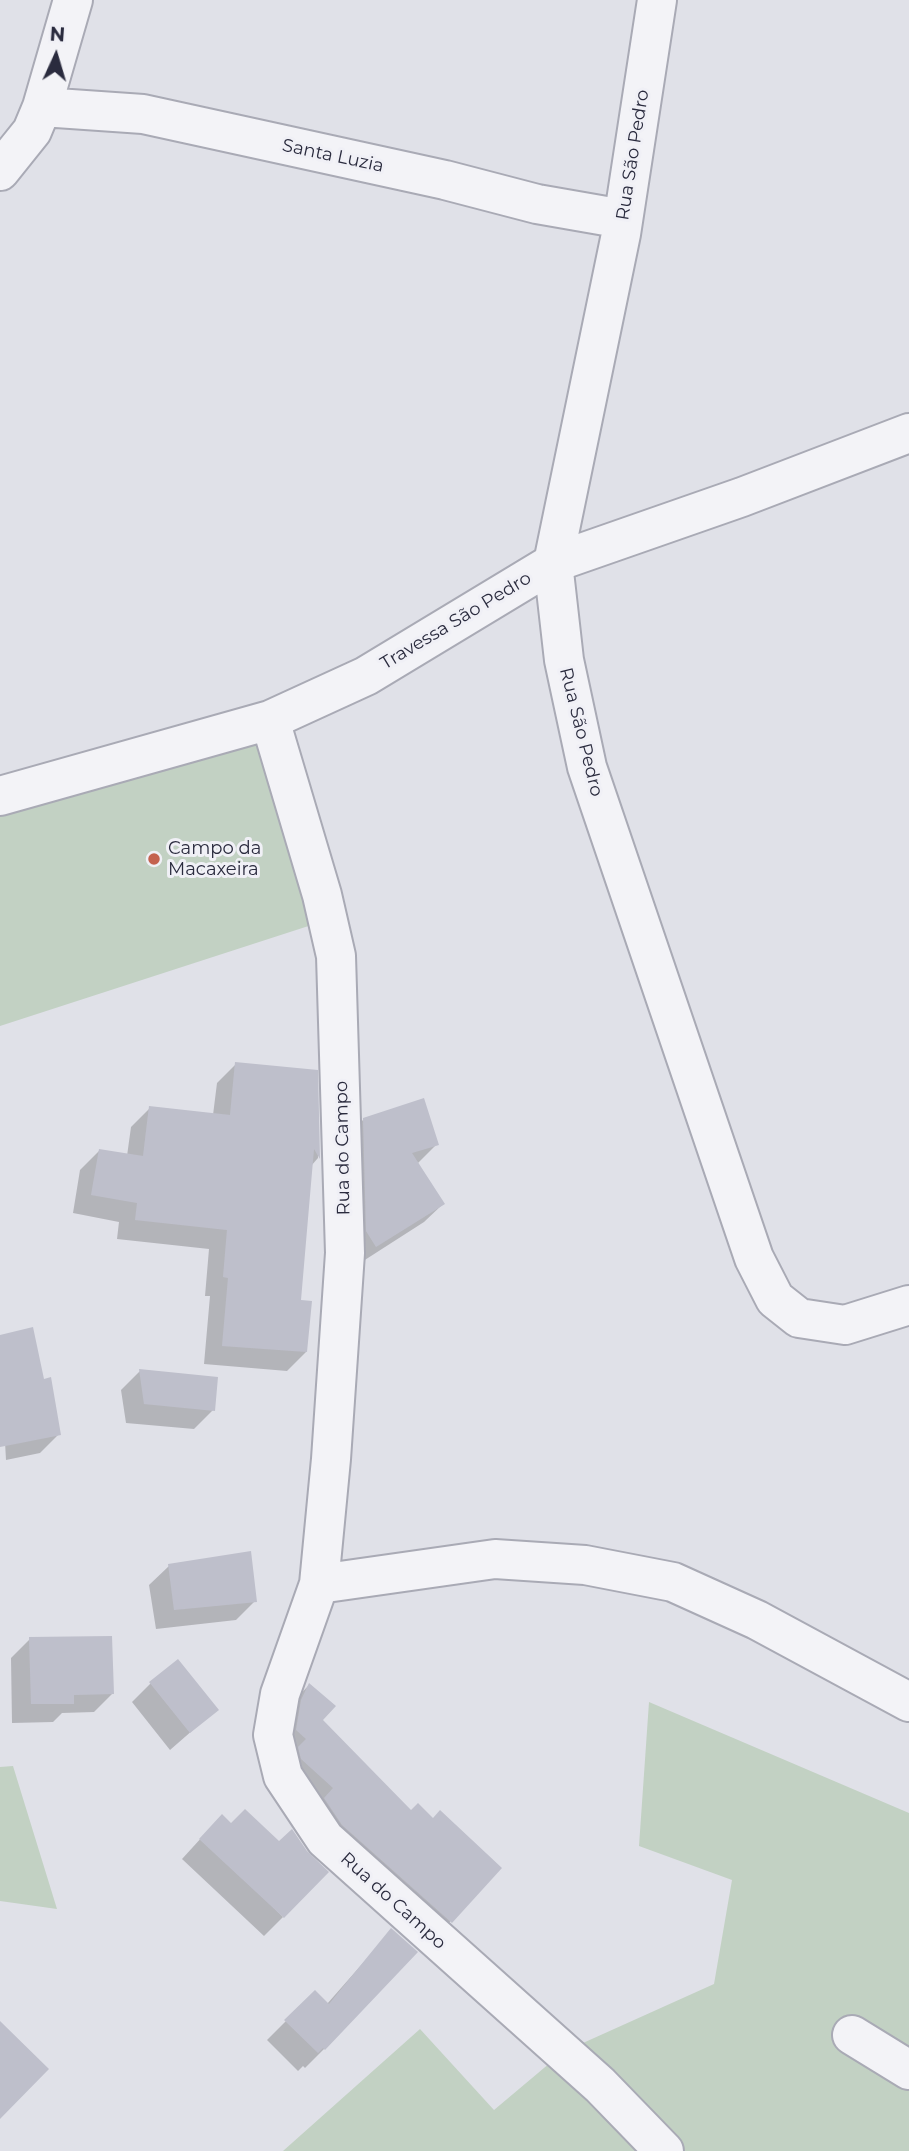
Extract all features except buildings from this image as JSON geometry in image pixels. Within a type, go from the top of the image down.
[{"type":"street","points":[[0,171],[32,131],[42,107],[73,0]]},
{"type":"street","name":"Rua São Pedro","points":[[657,0],[623,219],[552,563],[564,660],[587,767],[754,1258],[775,1299],[799,1318],[845,1325],[909,1305]]},
{"type":"street","name":"Santa Luzia","points":[[42,107],[144,114],[445,180],[537,204],[623,219]]},
{"type":"street","name":"Travessa São Pedro","points":[[0,796],[270,720],[366,676],[552,563],[742,497],[909,433]]},
{"type":"street","name":"Rua do Campo","points":[[270,720],[322,895],[336,956],[340,1013],[345,1253],[331,1460],[319,1584],[280,1695],[273,1735],[283,1776],[325,1839],[600,2085],[664,2151]]},
{"type":"street","points":[[319,1584],[495,1559],[584,1565],[673,1582],[757,1620],[909,1702]]},
{"type":"street","points":[[852,2035],[909,2070]]},
{"type":"green space","name":"Campo da Macaxeira","points":[[266,726],[327,920],[0,1026],[0,798]]},
{"type":"green space","points":[[649,1702],[909,1813],[909,2151],[283,2151],[420,2029],[494,2110],[563,2052],[714,1984],[732,1880],[639,1846]]},
{"type":"green space","points":[[13,1766],[57,1909],[0,1901],[0,1767]]},
{"type":"place","name":"Campo da Macaxeira","points":[[154,859]]}]
